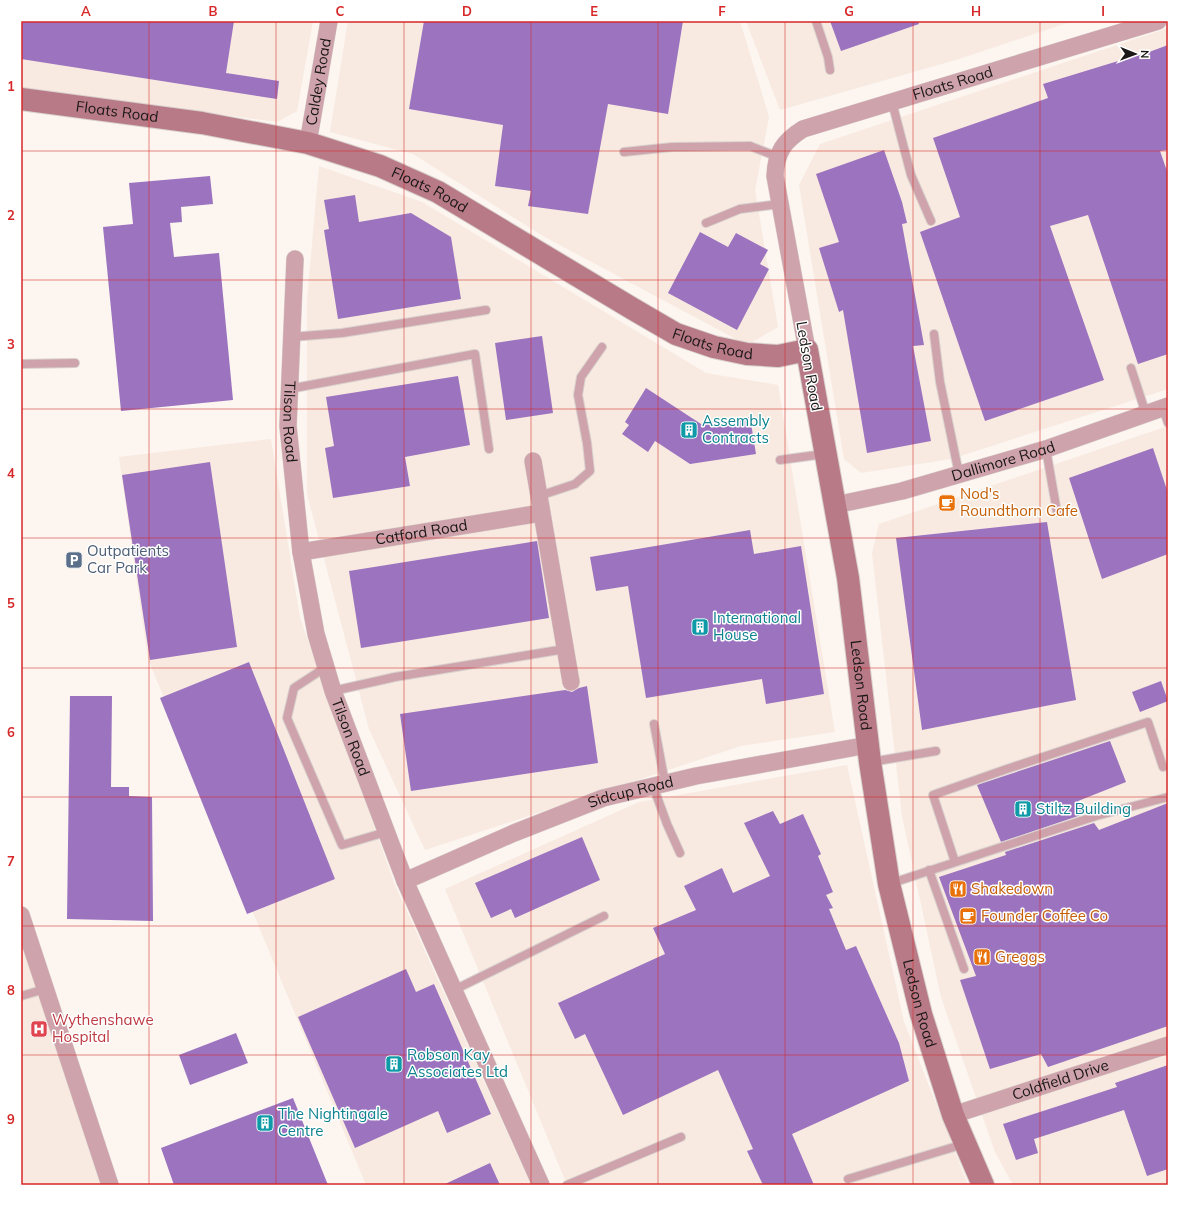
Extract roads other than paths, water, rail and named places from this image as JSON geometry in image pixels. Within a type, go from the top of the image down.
[{"type":"street","name":"Caldey Road","points":[[308,143],[328,21]]},
{"type":"street","name":"Floats Road","points":[[775,176],[778,157],[788,139],[803,129],[1158,21]]},
{"type":"street","name":"Floats Road","points":[[21,99],[202,123],[308,143],[380,166],[438,192],[676,334],[714,347],[747,354],[778,356],[807,350]]},
{"type":"street","name":"Ledson Road","points":[[775,176],[848,578],[869,754],[889,884],[921,1014],[954,1115],[965,1144],[984,1185]]},
{"type":"street","name":"Tilson Road","points":[[295,259],[288,426],[301,552],[316,634],[333,691],[405,881],[541,1185]]},
{"type":"street","name":"Dallimore Road","points":[[835,506],[902,491],[1046,449],[1146,414],[1166,412]]},
{"type":"street","points":[[533,461],[571,682]]},
{"type":"street","name":"Catford Road","points":[[301,552],[540,505]]},
{"type":"street","name":"Sidcup Road","points":[[405,881],[514,833],[603,798],[696,776],[869,754]]},
{"type":"street","points":[[21,915],[110,1185]]},
{"type":"street","name":"Coldfield Drive","points":[[954,1115],[1168,1046]]},
{"type":"lane","points":[[816,21],[828,57],[830,70]]},
{"type":"lane","points":[[892,102],[911,175],[931,221]]},
{"type":"lane","points":[[624,152],[672,147],[750,146],[778,157]]},
{"type":"lane","points":[[706,223],[740,209],[780,204]]},
{"type":"lane","points":[[292,337],[342,333],[486,310]]},
{"type":"lane","points":[[934,334],[940,382],[959,474]]},
{"type":"lane","points":[[540,505],[576,484],[590,471],[587,443],[578,395],[581,377],[602,347]]},
{"type":"lane","points":[[289,390],[475,354],[489,448]]},
{"type":"lane","points":[[21,364],[75,363]]},
{"type":"lane","points":[[1131,368],[1146,414]]},
{"type":"lane","points":[[1046,449],[1057,512]]},
{"type":"lane","points":[[780,460],[825,454]]},
{"type":"lane","points":[[333,691],[395,677],[565,649]]},
{"type":"lane","points":[[326,667],[294,688],[286,718],[342,845],[386,832]]},
{"type":"lane","points":[[954,862],[933,796],[1004,770],[1148,722],[1163,767]]},
{"type":"lane","points":[[654,724],[659,784],[667,824],[680,854]]},
{"type":"lane","points":[[869,754],[936,751]]},
{"type":"lane","points":[[889,884],[1096,816],[1168,797]]},
{"type":"lane","points":[[929,870],[964,969]]},
{"type":"lane","points":[[454,990],[604,916]]},
{"type":"lane","points":[[21,996],[45,989]]},
{"type":"lane","points":[[567,1185],[681,1137]]},
{"type":"lane","points":[[848,1179],[965,1144]]},
{"type":"place","name":"Assembly Contracts","points":[[689,430]]},
{"type":"place","name":"Nod's Roundthorn Cafe","points":[[947,503]]},
{"type":"place","name":"Outpatients Car Park","points":[[74,560]]},
{"type":"place","name":"International House","points":[[700,627]]},
{"type":"place","name":"Stiltz Building","points":[[1023,809]]},
{"type":"place","name":"Shakedown","points":[[958,889]]},
{"type":"place","name":"Founder Coffee Co","points":[[968,916]]},
{"type":"place","name":"Greggs","points":[[982,957]]},
{"type":"place","name":"Wythenshawe Hospital","points":[[39,1029]]},
{"type":"place","name":"Robson Kay Associates Ltd","points":[[394,1064]]},
{"type":"place","name":"The Nightingale Centre","points":[[265,1123]]}]
